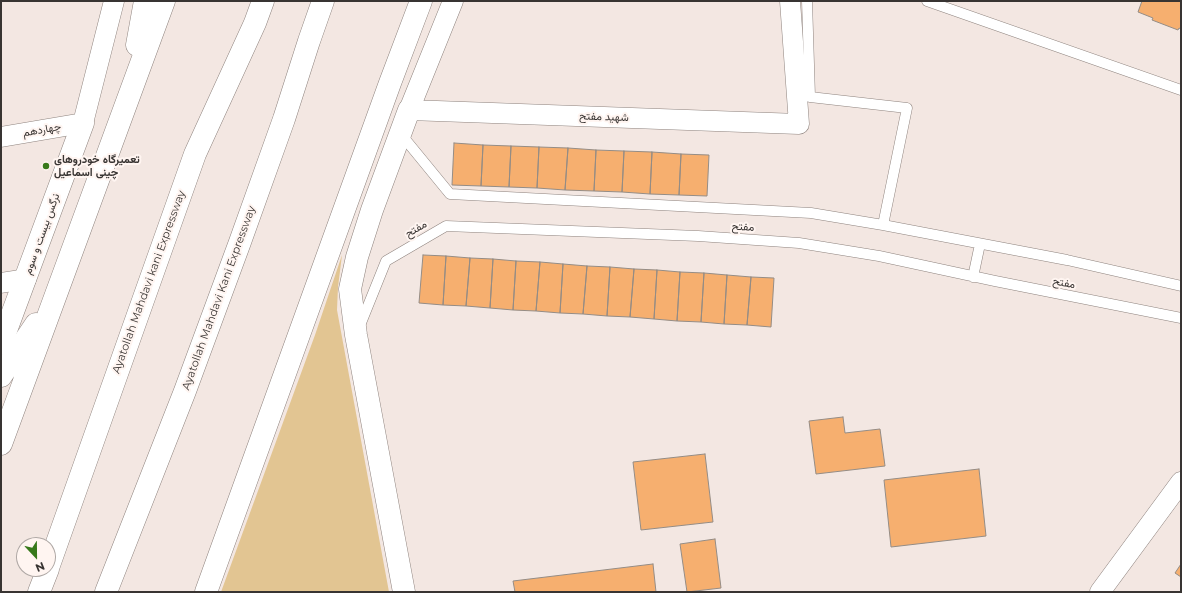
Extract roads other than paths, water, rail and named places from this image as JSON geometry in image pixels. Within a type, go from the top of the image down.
[{"type":"main road","points":[[128,100],[145,1]]},
{"type":"main road","points":[[1,444],[164,1]]},
{"type":"main road","name":"Ayatollah Mahdavi kani Expressway","points":[[56,546],[195,154],[255,23],[263,1]]},
{"type":"main road","name":"Ayatollah Mahdavi Kani Expressway","points":[[106,592],[182,398],[237,250],[284,119],[323,1]]},
{"type":"main road","points":[[206,592],[421,1]]},
{"type":"main road","points":[[404,592],[356,335],[350,289],[357,257],[387,168],[409,110]]},
{"type":"main road","points":[[378,117],[387,168]]},
{"type":"main road","name":"نرگس بیست و سوم","points":[[1,344],[83,123]]},
{"type":"main road","points":[[344,212],[387,168]]},
{"type":"main road","points":[[1,376],[55,297]]},
{"type":"main road","name":"Ayatollah Mahdavi kani Expressway","points":[[40,592],[45,577]]},
{"type":"street","points":[[83,123],[114,1]]},
{"type":"street","points":[[409,110],[453,1]]},
{"type":"street","name":"شهید مفتح","points":[[409,110],[799,124],[790,1]]},
{"type":"street","name":"چهاردهم","points":[[1,137],[83,123]]},
{"type":"street","points":[[1,283],[26,279]]},
{"type":"street","points":[[1100,592],[1181,482]]},
{"type":"lane","points":[[807,1],[810,97],[907,108],[883,225]]},
{"type":"lane","points":[[927,1],[1181,90]]},
{"type":"lane","name":"مفتح","points":[[400,133],[450,194],[811,213],[1067,260],[1181,286]]},
{"type":"lane","name":"مفتح","points":[[356,335],[386,261],[446,226],[698,236],[799,243],[879,256],[1181,318]]},
{"type":"lane","points":[[973,276],[980,244]]},
{"type":"place","name":"تعمیرگاه خودروهای چینی اسماعیل","points":[[46,166]]}]
